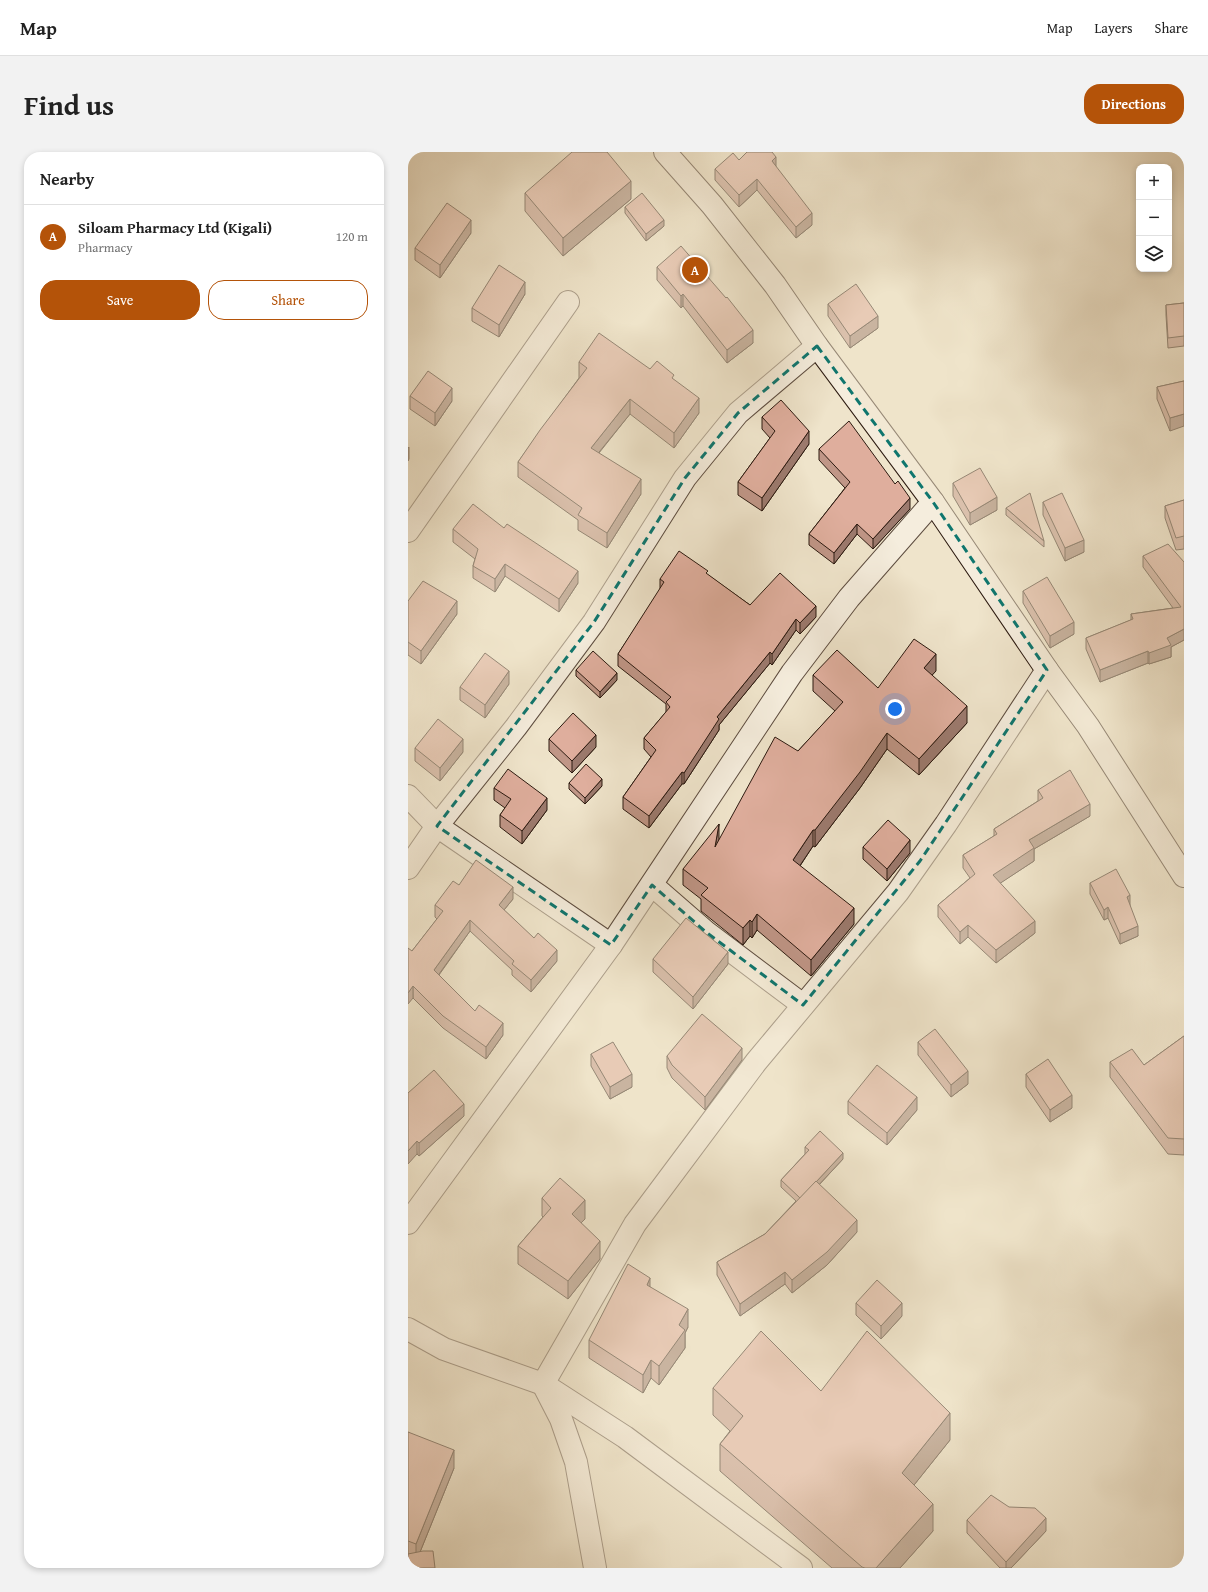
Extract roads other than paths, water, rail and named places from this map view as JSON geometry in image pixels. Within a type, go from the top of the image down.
[{"type":"street","points":[[664,152],[712,205],[775,285],[817,346],[933,502],[1047,670],[1088,726],[1184,876]]},
{"type":"street","points":[[408,530],[568,302]]},
{"type":"street","points":[[408,868],[437,826],[516,727],[594,622],[684,478],[738,413],[817,346]]},
{"type":"street","points":[[408,1223],[611,945],[792,673],[849,598],[933,502]]},
{"type":"street","points":[[543,1384],[635,1224],[756,1062],[898,892],[1047,670]]},
{"type":"street","points":[[408,796],[437,826],[611,945]]},
{"type":"street","points":[[652,885],[706,932],[803,1006]]},
{"type":"street","points":[[408,1329],[444,1349],[543,1384],[626,1437],[801,1568]]},
{"type":"street","points":[[543,1384],[561,1419],[576,1462],[595,1568]]},
{"type":"place","name":"Siloam Pharmacy Ltd (Kigali)","points":[[695,270]]}]
